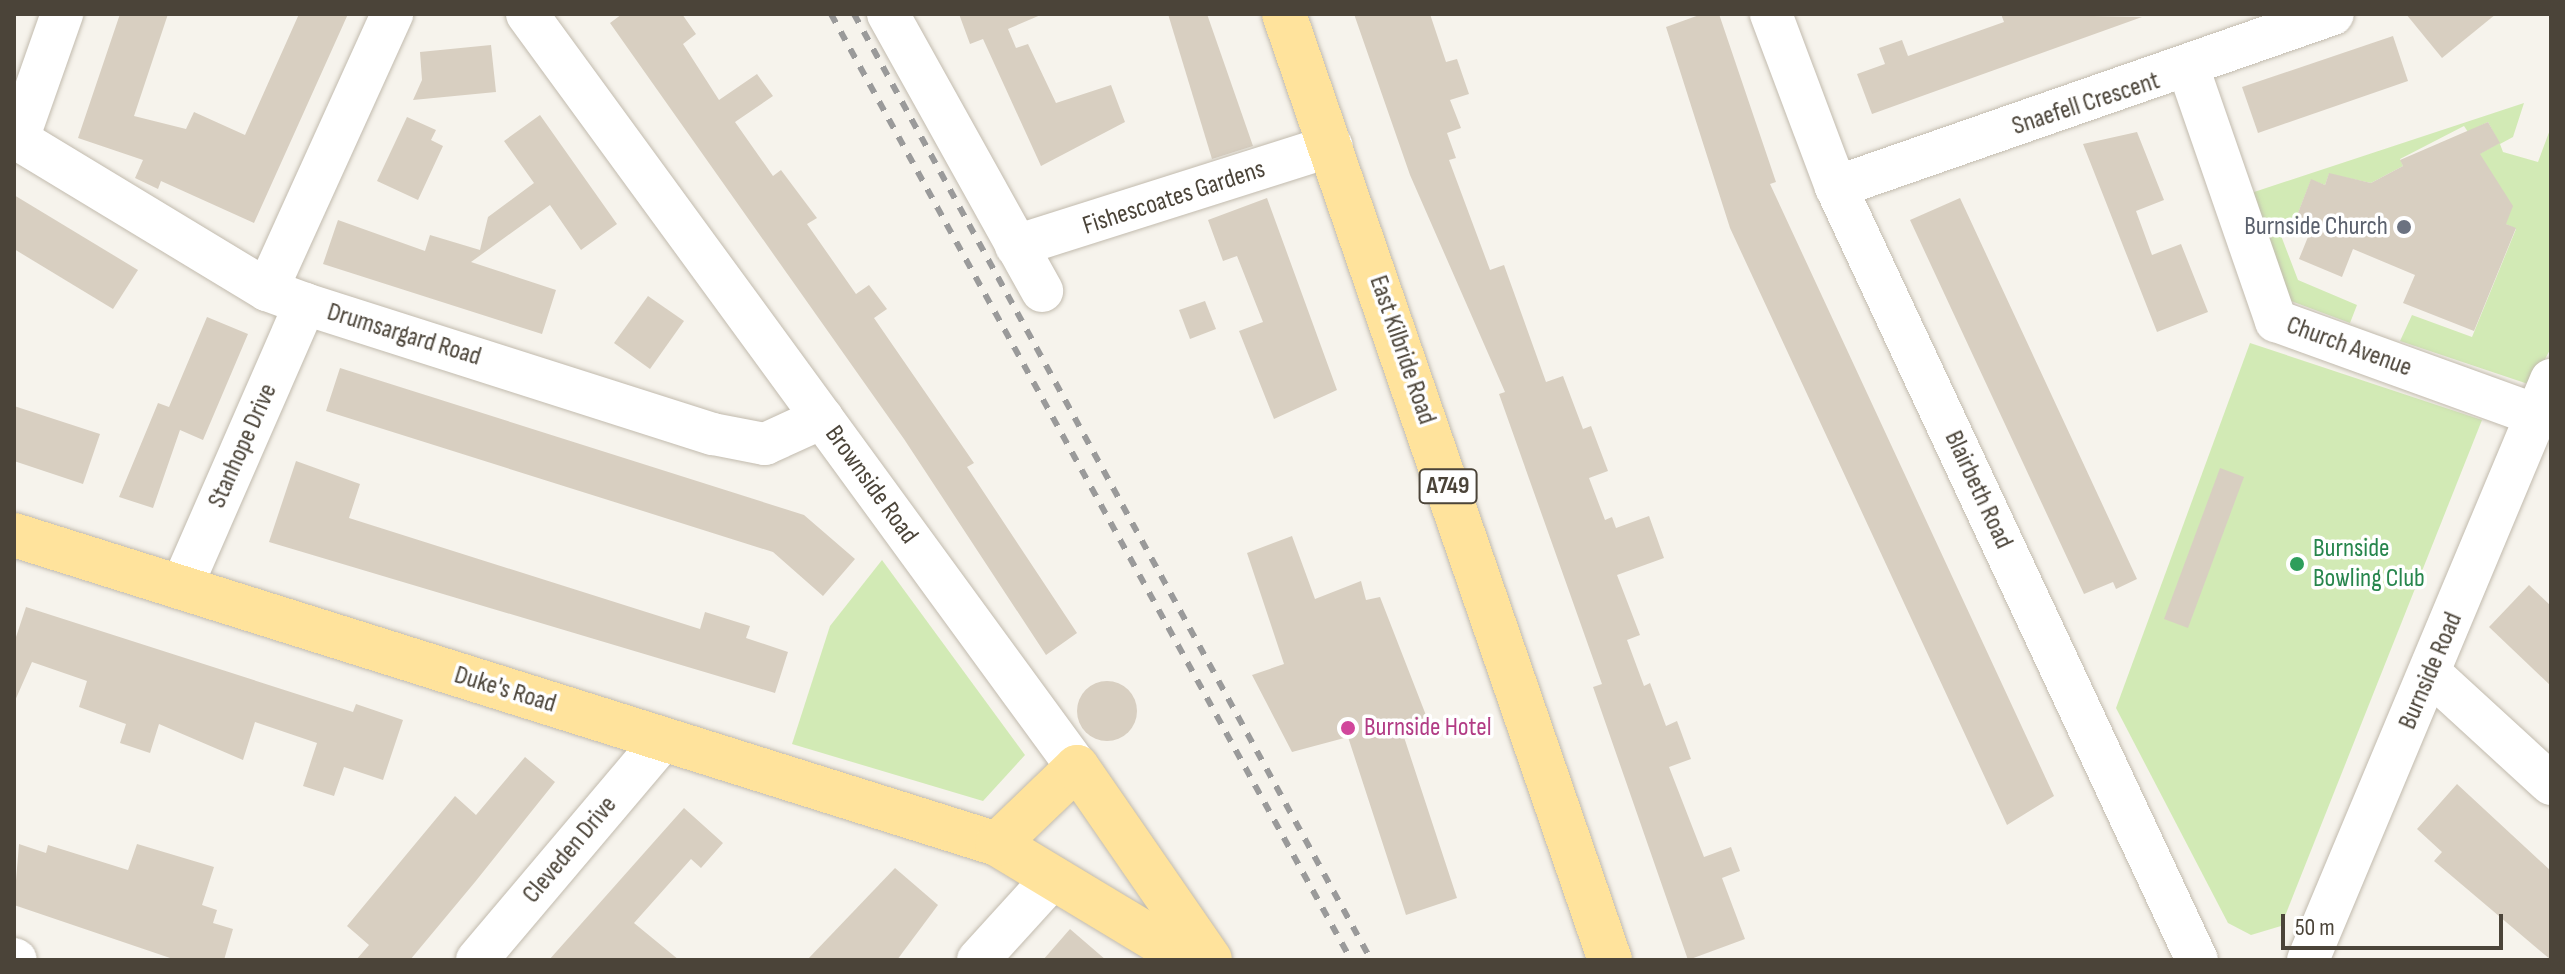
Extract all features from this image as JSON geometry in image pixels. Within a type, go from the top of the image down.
[{"type":"main road","name":"East Kilbride Road","points":[[1284,14],[1610,960]]},
{"type":"main road","name":"Duke's Road","points":[[14,535],[997,844],[1050,881],[1189,960]]},
{"type":"main road","points":[[997,844],[1077,767]]},
{"type":"main road","name":"Brownside Road","points":[[1077,767],[1210,960]]},
{"type":"street","points":[[16,138],[62,14]]},
{"type":"street","points":[[267,290],[392,14]]},
{"type":"street","name":"Brownside Road","points":[[527,14],[1077,767]]},
{"type":"street","points":[[888,14],[1042,291]]},
{"type":"street","name":"Blairbeth Road","points":[[1771,14],[1836,187],[2197,960]]},
{"type":"street","name":"Snaefell Crescent","points":[[1836,187],[2189,70],[2333,14]]},
{"type":"street","name":"Church Avenue","points":[[2189,70],[2276,321],[2543,398]]},
{"type":"street","name":"Drumsargard Road","points":[[16,138],[267,290],[305,304],[713,434],[765,444],[822,418]]},
{"type":"street","name":"Fishescoates Gardens","points":[[1016,246],[1332,146]]},
{"type":"street","name":"Stanhope Drive","points":[[181,588],[305,304]]},
{"type":"street","name":"Burnside Road","points":[[2308,960],[2431,674],[2543,398]]},
{"type":"street","points":[[2431,674],[2551,784]]},
{"type":"street","name":"Cleveden Drive","points":[[477,960],[664,739]]},
{"type":"street","points":[[978,960],[1050,881]]},
{"type":"green space","points":[[2524,103],[2513,137],[2500,144],[2503,152],[2538,162],[2551,127],[2551,348],[2531,385],[2400,341],[2412,315],[2472,337],[2516,229],[2506,224],[2479,154],[2499,143],[2488,122],[2468,132],[2464,126],[2400,159],[2403,166],[2371,183],[2329,174],[2325,185],[2311,180],[2293,226],[2280,233],[2298,280],[2357,305],[2350,323],[2291,301],[2248,194]]},
{"type":"green space","name":"Burnside Bowling Club","points":[[2250,343],[2482,420],[2281,926],[2251,935],[2228,923],[2116,708]]},
{"type":"green space","points":[[882,560],[1025,755],[983,801],[792,744],[830,626]]},
{"type":"building","points":[[120,14],[168,14],[134,116],[186,129],[194,112],[245,135],[299,14],[348,14],[254,223],[161,181],[158,189],[135,178],[143,160],[78,138]]},
{"type":"building","points":[[622,14],[682,14],[696,34],[683,44],[719,100],[757,74],[773,96],[735,122],[773,176],[781,170],[817,218],[807,224],[856,294],[869,285],[887,309],[874,318],[974,463],[967,467],[1077,633],[1046,655],[904,439],[610,23]]},
{"type":"building","points":[[959,14],[1043,14],[1008,29],[1016,48],[1028,44],[1056,103],[1111,85],[1125,122],[1041,166],[983,39],[970,44]]},
{"type":"building","points":[[1168,14],[1207,14],[1253,146],[1212,159]]},
{"type":"building","points":[[1354,14],[1430,14],[1446,62],[1457,59],[1469,94],[1450,100],[1461,128],[1447,133],[1456,158],[1449,160],[1490,270],[1504,265],[1546,382],[1563,376],[1583,429],[1591,426],[1608,471],[1589,478],[1605,520],[1612,517],[1616,528],[1649,516],[1664,558],[1617,575],[1640,635],[1627,640],[1644,686],[1650,683],[1666,726],[1677,721],[1691,759],[1669,767],[1704,857],[1731,847],[1740,871],[1722,878],[1745,939],[1688,960],[1593,687],[1602,684],[1499,394],[1505,392],[1410,175]]},
{"type":"building","points":[[1702,14],[1719,14],[1776,182],[1770,184],[2054,796],[2007,825],[1730,228],[1666,27]]},
{"type":"building","points":[[2001,14],[2142,17],[1872,114],[1857,74],[1885,64],[1879,48],[1902,40],[1908,56],[2004,22]]},
{"type":"building","points":[[2406,14],[2496,14],[2442,58]]},
{"type":"building","points":[[2393,36],[2408,81],[2258,133],[2242,87]]},
{"type":"building","points":[[491,45],[496,92],[413,100],[422,80],[420,52]]},
{"type":"building","points":[[540,115],[617,224],[581,250],[550,205],[471,262],[556,290],[542,334],[323,264],[338,220],[425,251],[430,235],[480,250],[488,217],[534,183],[504,141]]},
{"type":"building","points":[[407,117],[436,130],[431,140],[443,146],[418,200],[377,181]]},
{"type":"building","name":"Burnside Church","points":[[2488,122],[2500,143],[2480,154],[2513,206],[2506,224],[2516,228],[2474,331],[2403,303],[2415,275],[2353,249],[2342,277],[2299,259],[2310,232],[2293,226],[2311,179],[2325,185],[2329,173],[2371,183],[2403,166],[2400,160]]},
{"type":"building","points":[[2137,132],[2164,200],[2136,211],[2152,255],[2181,244],[2208,312],[2157,332],[2083,144]]},
{"type":"building","points":[[14,195],[138,270],[113,309],[14,249]]},
{"type":"building","points":[[1267,198],[1337,390],[1274,419],[1239,331],[1263,322],[1237,256],[1223,261],[1208,220]]},
{"type":"building","points":[[1960,198],[2137,579],[2116,589],[2113,582],[2084,594],[1910,220]]},
{"type":"building","points":[[648,296],[684,321],[650,369],[614,343]]},
{"type":"building","points":[[1205,301],[1216,329],[1190,339],[1179,310]]},
{"type":"building","points":[[207,317],[248,334],[203,440],[180,430],[153,508],[119,497],[158,403],[169,407]]},
{"type":"building","points":[[340,368],[804,515],[855,559],[823,596],[773,552],[326,411]]},
{"type":"building","points":[[14,406],[100,434],[83,484],[14,461]]},
{"type":"building","points":[[296,461],[360,484],[349,518],[700,629],[705,612],[750,626],[746,638],[788,652],[775,693],[269,542]]},
{"type":"building","points":[[2220,468],[2244,477],[2188,628],[2164,619]]},
{"type":"building","name":"Burnside Hotel","points":[[1292,536],[1315,599],[1361,581],[1366,600],[1380,597],[1429,723],[1403,734],[1457,898],[1406,915],[1348,737],[1292,752],[1252,675],[1284,664],[1247,553]]},
{"type":"building","points":[[2529,585],[2551,606],[2551,686],[2489,627]]},
{"type":"building","points":[[26,607],[353,712],[356,704],[403,720],[383,780],[344,767],[334,796],[303,786],[317,743],[255,722],[243,760],[159,724],[150,753],[120,743],[126,724],[79,707],[87,681],[32,662],[14,703],[14,643]]},
{"type":"building","points":[[1107,681],[1118,683],[1128,690],[1135,700],[1135,722],[1128,732],[1118,739],[1107,741],[1096,739],[1086,732],[1079,722],[1077,711],[1079,700],[1086,690],[1096,683]]},
{"type":"building","points":[[525,757],[555,782],[475,882],[410,960],[356,960],[369,945],[347,926],[455,796],[476,815]]},
{"type":"building","points":[[2457,784],[2551,871],[2551,960],[2434,861],[2442,852],[2417,829]]},
{"type":"building","points":[[684,808],[723,843],[701,868],[691,859],[634,923],[679,960],[549,960]]},
{"type":"building","points":[[19,844],[46,853],[48,845],[128,870],[137,844],[214,867],[202,905],[217,910],[213,923],[233,929],[224,960],[176,960],[14,905]]},
{"type":"building","points":[[895,868],[938,905],[897,960],[807,960]]},
{"type":"building","points":[[1070,929],[1106,960],[1043,960]]},
{"type":"railway","points":[[831,14],[1351,960]]},
{"type":"railway","points":[[854,14],[1371,960]]},
{"type":"place","name":"Burnside Church","points":[[2404,227]]},
{"type":"place","name":"Burnside Bowling Club","points":[[2297,564]]},
{"type":"place","name":"Burnside Hotel","points":[[1348,728]]}]
